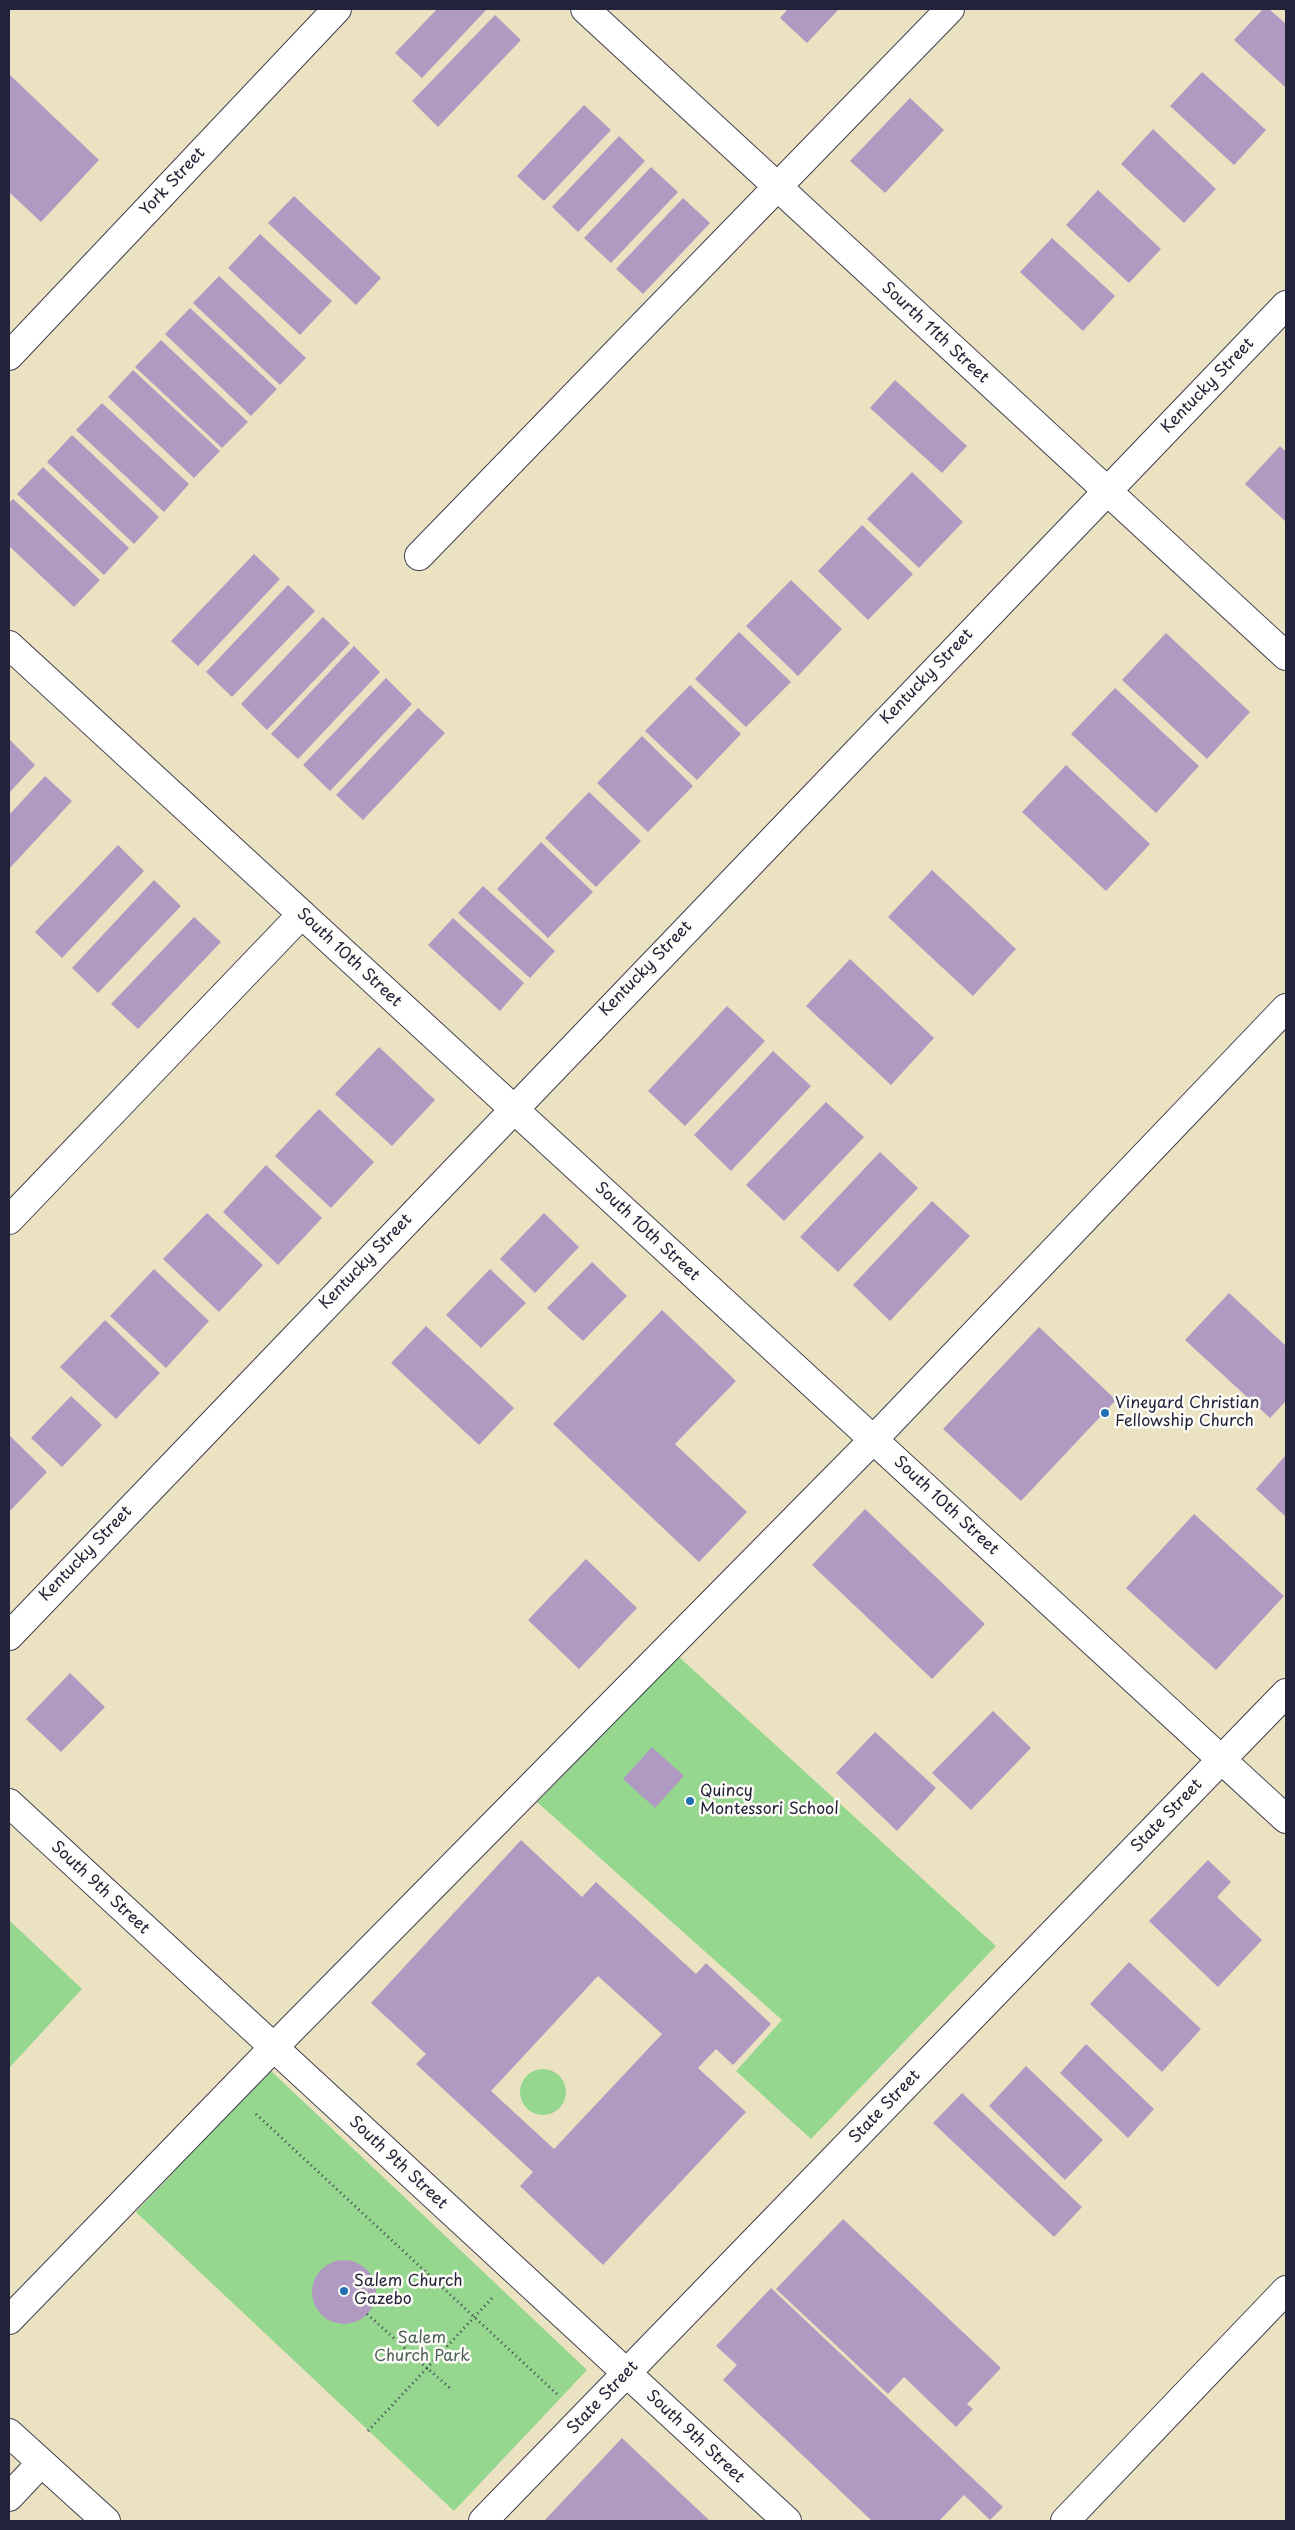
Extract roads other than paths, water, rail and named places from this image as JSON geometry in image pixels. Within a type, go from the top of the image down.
[{"type":"street","name":"York Street","points":[[9,356],[338,9]]},
{"type":"street","name":"Sourth 11th Street","points":[[585,9],[1286,656]]},
{"type":"street","points":[[419,556],[950,9]]},
{"type":"street","name":"Kentucky Street","points":[[9,1636],[513,1108],[1286,305]]},
{"type":"street","name":"South 10th Street","points":[[9,645],[1286,1819]]},
{"type":"street","points":[[9,1220],[302,914]]},
{"type":"street","points":[[9,2320],[273,2048],[873,1440],[1286,1008]]},
{"type":"street","name":"State Street","points":[[483,2521],[1286,1693]]},
{"type":"street","name":"South 9th Street","points":[[9,1804],[787,2521]]},
{"type":"street","points":[[1065,2521],[1286,2290]]},
{"type":"street","points":[[9,2433],[106,2521]]},
{"type":"street","points":[[9,2497],[41,2463]]},
{"type":"place","name":"Vineyard Christian Fellowship Church","points":[[1105,1413]]},
{"type":"place","name":"Quincy Montessori School","points":[[690,1801]]},
{"type":"place","name":"Salem Church Gazebo","points":[[344,2291]]},
{"type":"park label","name":"Salem Church Park","points":[[422,2348]]}]
